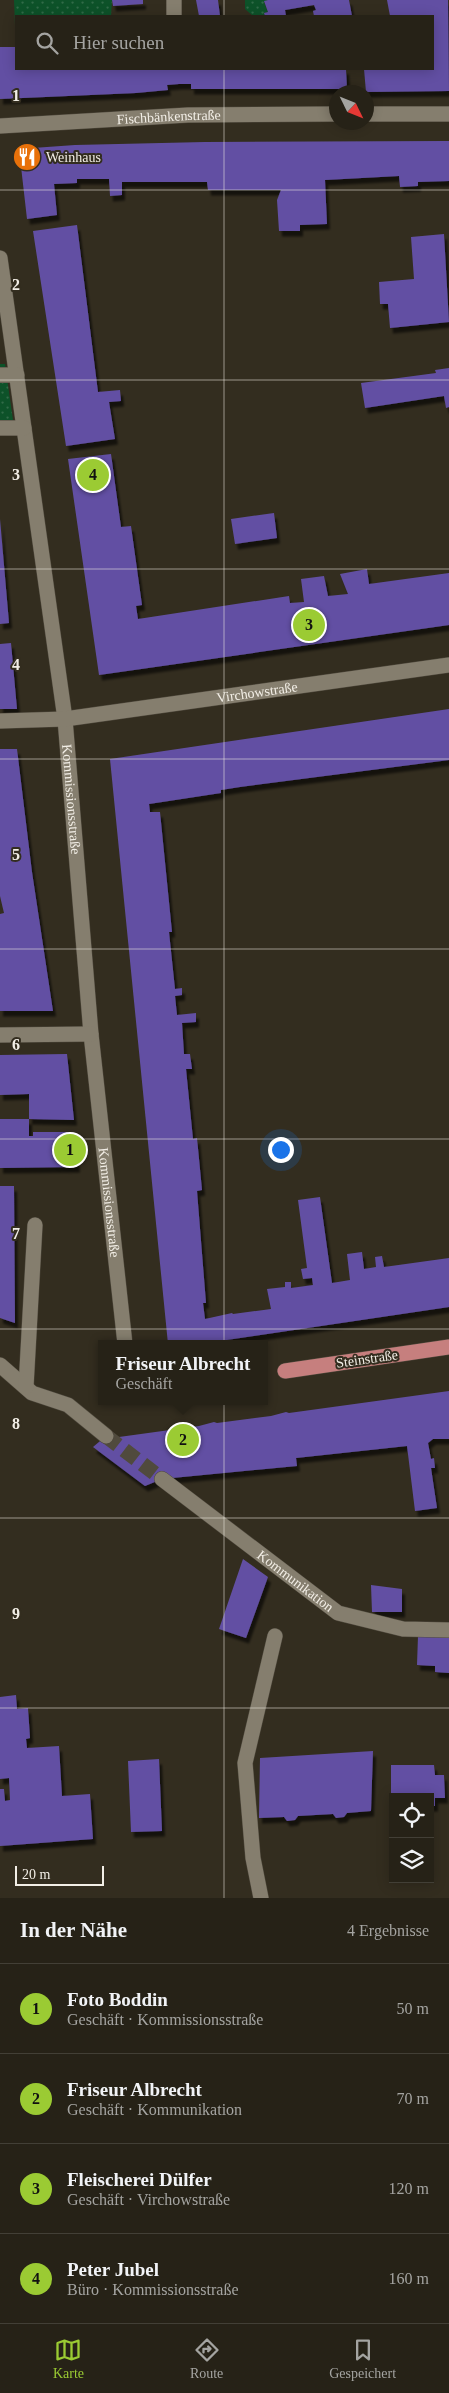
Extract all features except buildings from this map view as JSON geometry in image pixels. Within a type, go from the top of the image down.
[{"type":"main road","name":"Steinstraße","points":[[285,1370],[449,1347]]},
{"type":"street","points":[[174,0],[174,15]]},
{"type":"street","name":"Fischbänkenstraße","points":[[0,126],[188,115],[329,114]]},
{"type":"street","points":[[374,114],[449,114]]},
{"type":"street","name":"Kommissionsstraße","points":[[0,258],[65,720],[91,1034],[125,1340]]},
{"type":"street","points":[[0,375],[17,375]]},
{"type":"street","points":[[0,428],[24,428]]},
{"type":"street","name":"Virchowstraße","points":[[0,721],[65,720],[449,665]]},
{"type":"street","points":[[0,1035],[91,1034]]},
{"type":"street","points":[[26,1387],[35,1225]]},
{"type":"street","points":[[0,1365],[32,1393],[68,1405],[106,1436]]},
{"type":"street","name":"Kommunikation","points":[[162,1479],[338,1613],[403,1629],[449,1630]]},
{"type":"street","points":[[261,1898],[253,1858],[245,1763],[275,1636]]},
{"type":"green space","points":[[14,0],[112,0],[111,15],[15,15],[15,25]]},
{"type":"green space","points":[[245,0],[268,0],[264,2],[268,12],[264,13],[265,15],[252,15],[245,9]]},
{"type":"green space","points":[[0,364],[5,364],[13,420],[0,421]]},
{"type":"tunnel","points":[[106,1436],[162,1479]]},
{"type":"place","name":"Weinhaus","points":[[27,157]]},
{"type":"place","name":"Peter Jubel","points":[[93,475]]},
{"type":"place","name":"Fleischerei Dülfer","points":[[309,625]]},
{"type":"place","name":"Foto Boddin","points":[[70,1150]]},
{"type":"place","name":"Friseur Albrecht","points":[[183,1440]]}]
